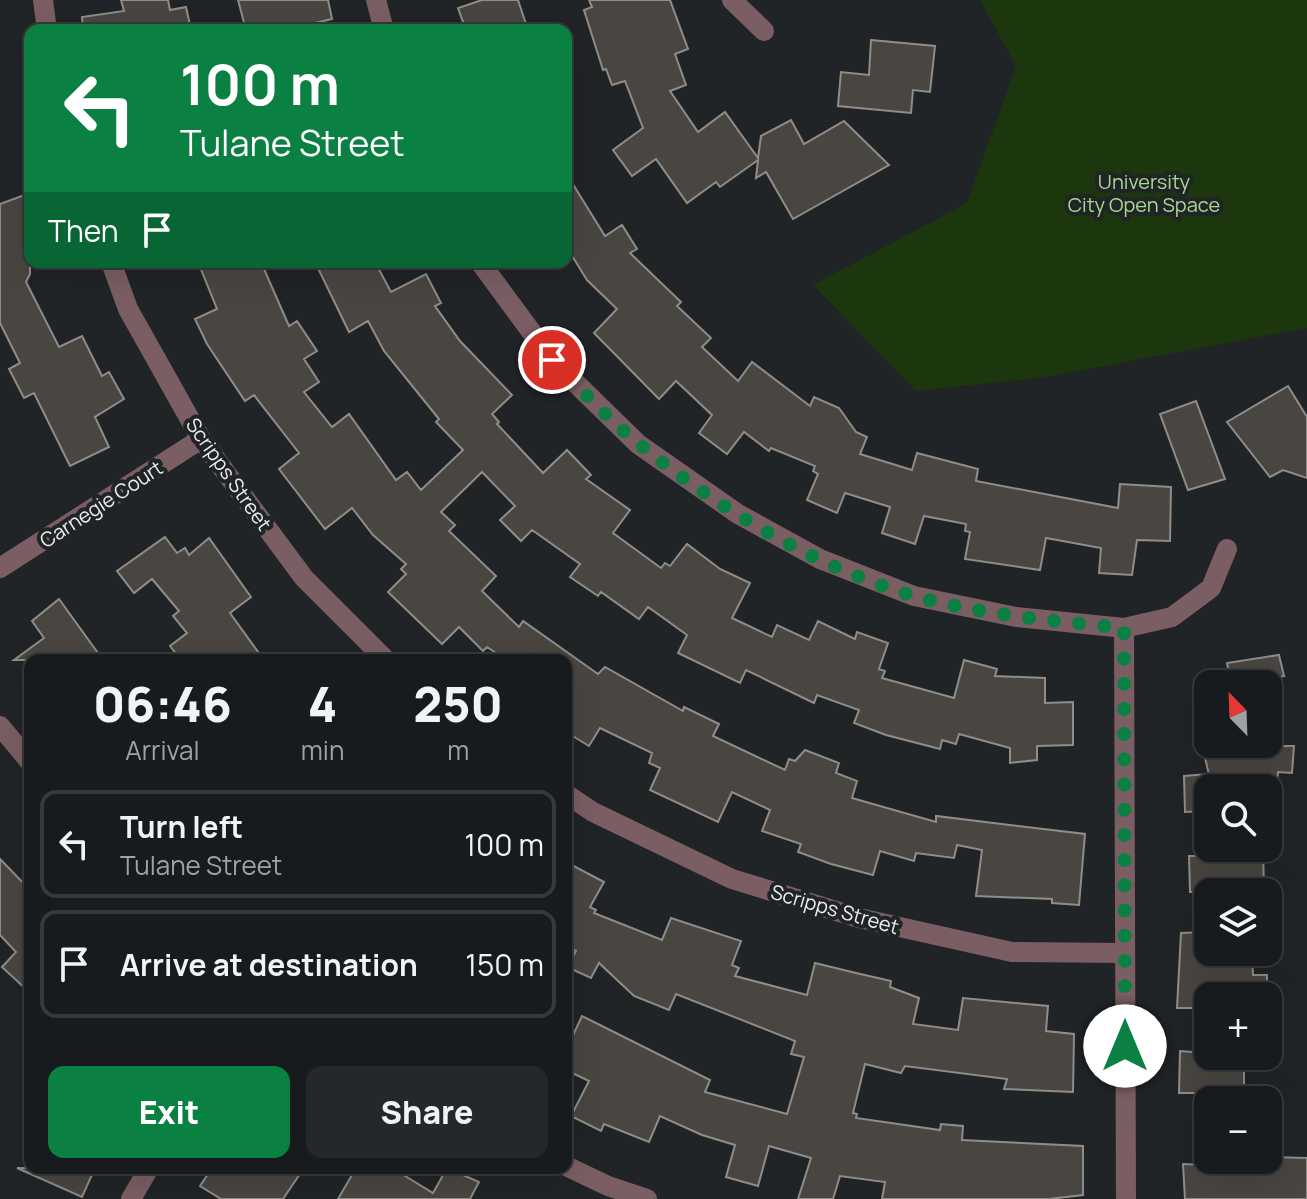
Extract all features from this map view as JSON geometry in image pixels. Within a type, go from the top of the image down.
[{"type":"street","points":[[43,0],[46,24]]},
{"type":"street","points":[[376,0],[382,24]]},
{"type":"street","points":[[732,0],[764,31]]},
{"type":"street","name":"Scripps Street","points":[[113,268],[128,309],[201,439],[304,578],[380,654]]},
{"type":"street","points":[[484,268],[552,360],[638,444],[738,514],[820,559],[914,596],[1016,617],[1124,628],[1172,617],[1211,588],[1227,549]]},
{"type":"street","name":"Carnegie Court","points":[[0,568],[201,439]]},
{"type":"street","points":[[1124,628],[1126,1199]]},
{"type":"street","points":[[0,726],[24,755]]},
{"type":"street","name":"Scripps Street","points":[[572,798],[593,812],[732,879],[859,918],[1012,952],[1124,953]]},
{"type":"street","points":[[572,1169],[608,1186],[647,1199]]},
{"type":"street","points":[[131,1199],[146,1174]]},
{"type":"green space","name":"University City Open Space","points":[[980,0],[1307,0],[1307,328],[1045,377],[916,391],[813,285],[967,203],[1016,66]]},
{"type":"building","points":[[121,0],[168,0],[170,10],[186,7],[190,24],[83,24],[82,17],[124,11]]},
{"type":"building","points":[[238,0],[328,0],[332,19],[311,24],[244,24]]},
{"type":"building","points":[[482,0],[518,0],[526,24],[464,24],[458,8]]},
{"type":"building","points":[[589,0],[670,0],[688,49],[675,54],[686,85],[670,91],[698,132],[725,112],[758,158],[761,136],[791,120],[804,144],[844,121],[889,165],[793,219],[766,172],[756,178],[758,160],[720,187],[716,182],[687,203],[656,159],[632,176],[613,150],[643,128],[625,81],[612,85],[606,69],[603,70],[584,10],[592,7]]},
{"type":"building","points":[[871,40],[935,46],[930,92],[913,90],[911,113],[838,106],[841,72],[869,75]]},
{"type":"building","points":[[572,183],[605,236],[622,225],[637,249],[630,253],[681,302],[677,306],[711,338],[702,347],[738,381],[752,362],[810,406],[814,397],[839,408],[856,432],[867,437],[860,454],[912,470],[917,453],[978,469],[976,481],[1118,508],[1120,484],[1171,487],[1170,541],[1137,540],[1132,575],[1099,573],[1101,548],[1046,538],[1040,570],[965,559],[970,532],[965,531],[966,524],[924,516],[915,544],[882,533],[890,507],[845,493],[837,513],[807,500],[818,474],[813,471],[815,466],[771,448],[769,451],[744,432],[727,454],[699,433],[712,415],[676,381],[659,399],[594,333],[617,309],[587,280],[572,256]]},
{"type":"building","points":[[24,195],[24,268],[30,268],[26,282],[59,347],[82,336],[102,376],[109,372],[124,399],[95,417],[109,447],[70,466],[34,393],[24,398],[9,369],[20,363],[0,323],[0,204]]},
{"type":"building","points":[[200,268],[264,268],[289,326],[297,321],[317,351],[304,359],[319,382],[304,392],[332,427],[349,414],[396,480],[407,472],[421,490],[463,450],[436,422],[439,419],[384,351],[368,321],[349,332],[318,268],[378,268],[391,292],[426,274],[441,303],[435,306],[460,341],[512,395],[492,414],[499,422],[497,424],[543,473],[567,450],[591,475],[586,479],[630,510],[613,533],[661,568],[665,563],[670,566],[687,544],[720,569],[750,583],[732,618],[772,637],[777,625],[809,640],[818,621],[855,639],[857,632],[888,643],[879,669],[885,671],[882,678],[954,698],[964,660],[997,669],[995,676],[1045,678],[1045,703],[1073,702],[1073,745],[1037,746],[1037,760],[1010,763],[1010,748],[959,734],[956,744],[942,740],[940,749],[854,723],[859,710],[817,695],[814,703],[746,670],[740,683],[678,653],[687,635],[648,607],[639,619],[601,592],[598,596],[570,577],[580,564],[532,530],[521,541],[500,520],[515,506],[482,472],[441,512],[455,525],[449,531],[496,576],[482,591],[519,627],[523,621],[570,654],[497,654],[487,647],[483,651],[459,627],[442,644],[388,592],[406,574],[401,569],[406,564],[373,535],[352,508],[325,529],[279,469],[299,453],[254,395],[245,401],[207,344],[195,319],[217,309]]},
{"type":"building","points":[[1288,386],[1307,417],[1307,478],[1283,470],[1270,477],[1227,422]]},
{"type":"building","points":[[1196,401],[1225,479],[1188,490],[1160,414]]},
{"type":"building","points":[[165,537],[177,553],[185,548],[189,555],[209,538],[251,597],[230,613],[260,654],[176,654],[170,646],[187,633],[173,616],[179,611],[152,579],[134,593],[117,571]]},
{"type":"building","points":[[59,599],[99,654],[24,654],[24,660],[14,660],[44,638],[32,621]]},
{"type":"building","points":[[1279,655],[1284,676],[1282,670],[1228,670],[1227,663]]},
{"type":"building","points":[[572,656],[598,674],[605,667],[683,711],[684,707],[719,724],[713,736],[785,770],[789,759],[795,761],[805,750],[839,763],[836,773],[857,781],[852,798],[936,822],[936,816],[1085,834],[1079,905],[1052,903],[1052,899],[976,896],[982,850],[957,845],[954,858],[916,853],[914,861],[880,851],[873,875],[831,864],[798,852],[801,844],[762,831],[770,810],[732,792],[718,822],[650,790],[660,768],[649,763],[652,753],[600,728],[589,746],[572,736]]},
{"type":"building","points":[[1282,746],[1294,746],[1292,773],[1209,774],[1205,758],[1282,758]]},
{"type":"building","points":[[1194,775],[1194,812],[1185,812],[1184,776]]},
{"type":"building","points":[[1189,856],[1194,856],[1194,862],[1263,862],[1264,878],[1194,878],[1194,892],[1190,892]]},
{"type":"building","points":[[0,859],[24,884],[24,987],[2,967],[16,952],[0,935]]},
{"type":"building","points":[[572,865],[604,882],[590,907],[596,910],[594,913],[662,940],[671,918],[741,941],[732,965],[739,968],[735,976],[807,995],[815,963],[891,981],[890,987],[919,998],[913,1024],[958,1030],[963,998],[1048,1006],[1046,1031],[1074,1034],[1073,1092],[1004,1089],[1007,1079],[905,1066],[901,1073],[865,1064],[853,1113],[857,1114],[856,1118],[940,1130],[941,1124],[963,1126],[962,1140],[1083,1146],[1083,1195],[1049,1199],[882,1199],[885,1182],[840,1176],[833,1199],[798,1199],[811,1158],[769,1146],[758,1186],[726,1177],[735,1145],[702,1135],[660,1116],[649,1142],[604,1124],[601,1131],[572,1116],[589,1081],[572,1073],[572,1037],[582,1016],[710,1080],[705,1092],[787,1114],[804,1057],[791,1054],[795,1041],[676,994],[669,1010],[634,996],[599,963],[591,978],[572,969],[576,951],[572,949]]},
{"type":"building","points":[[1181,933],[1194,933],[1194,966],[1253,966],[1253,975],[1267,975],[1267,982],[1194,982],[1194,1008],[1177,1008]]},
{"type":"building","points":[[1180,1051],[1194,1052],[1194,1070],[1244,1070],[1244,1086],[1194,1086],[1194,1093],[1179,1093]]},
{"type":"building","points":[[1282,1157],[1307,1158],[1307,1199],[1185,1199],[1183,1164],[1194,1164],[1194,1174],[1282,1174]]},
{"type":"building","points":[[30,1174],[92,1174],[82,1197]]},
{"type":"building","points":[[208,1174],[300,1174],[283,1199],[221,1199],[200,1186]]},
{"type":"building","points":[[353,1174],[402,1174],[433,1193],[444,1174],[461,1174],[479,1182],[470,1199],[338,1199]]},
{"type":"route","points":[[552,360],[638,444],[738,514],[820,559],[914,596],[1016,617],[1124,628],[1125,1046]]}]
